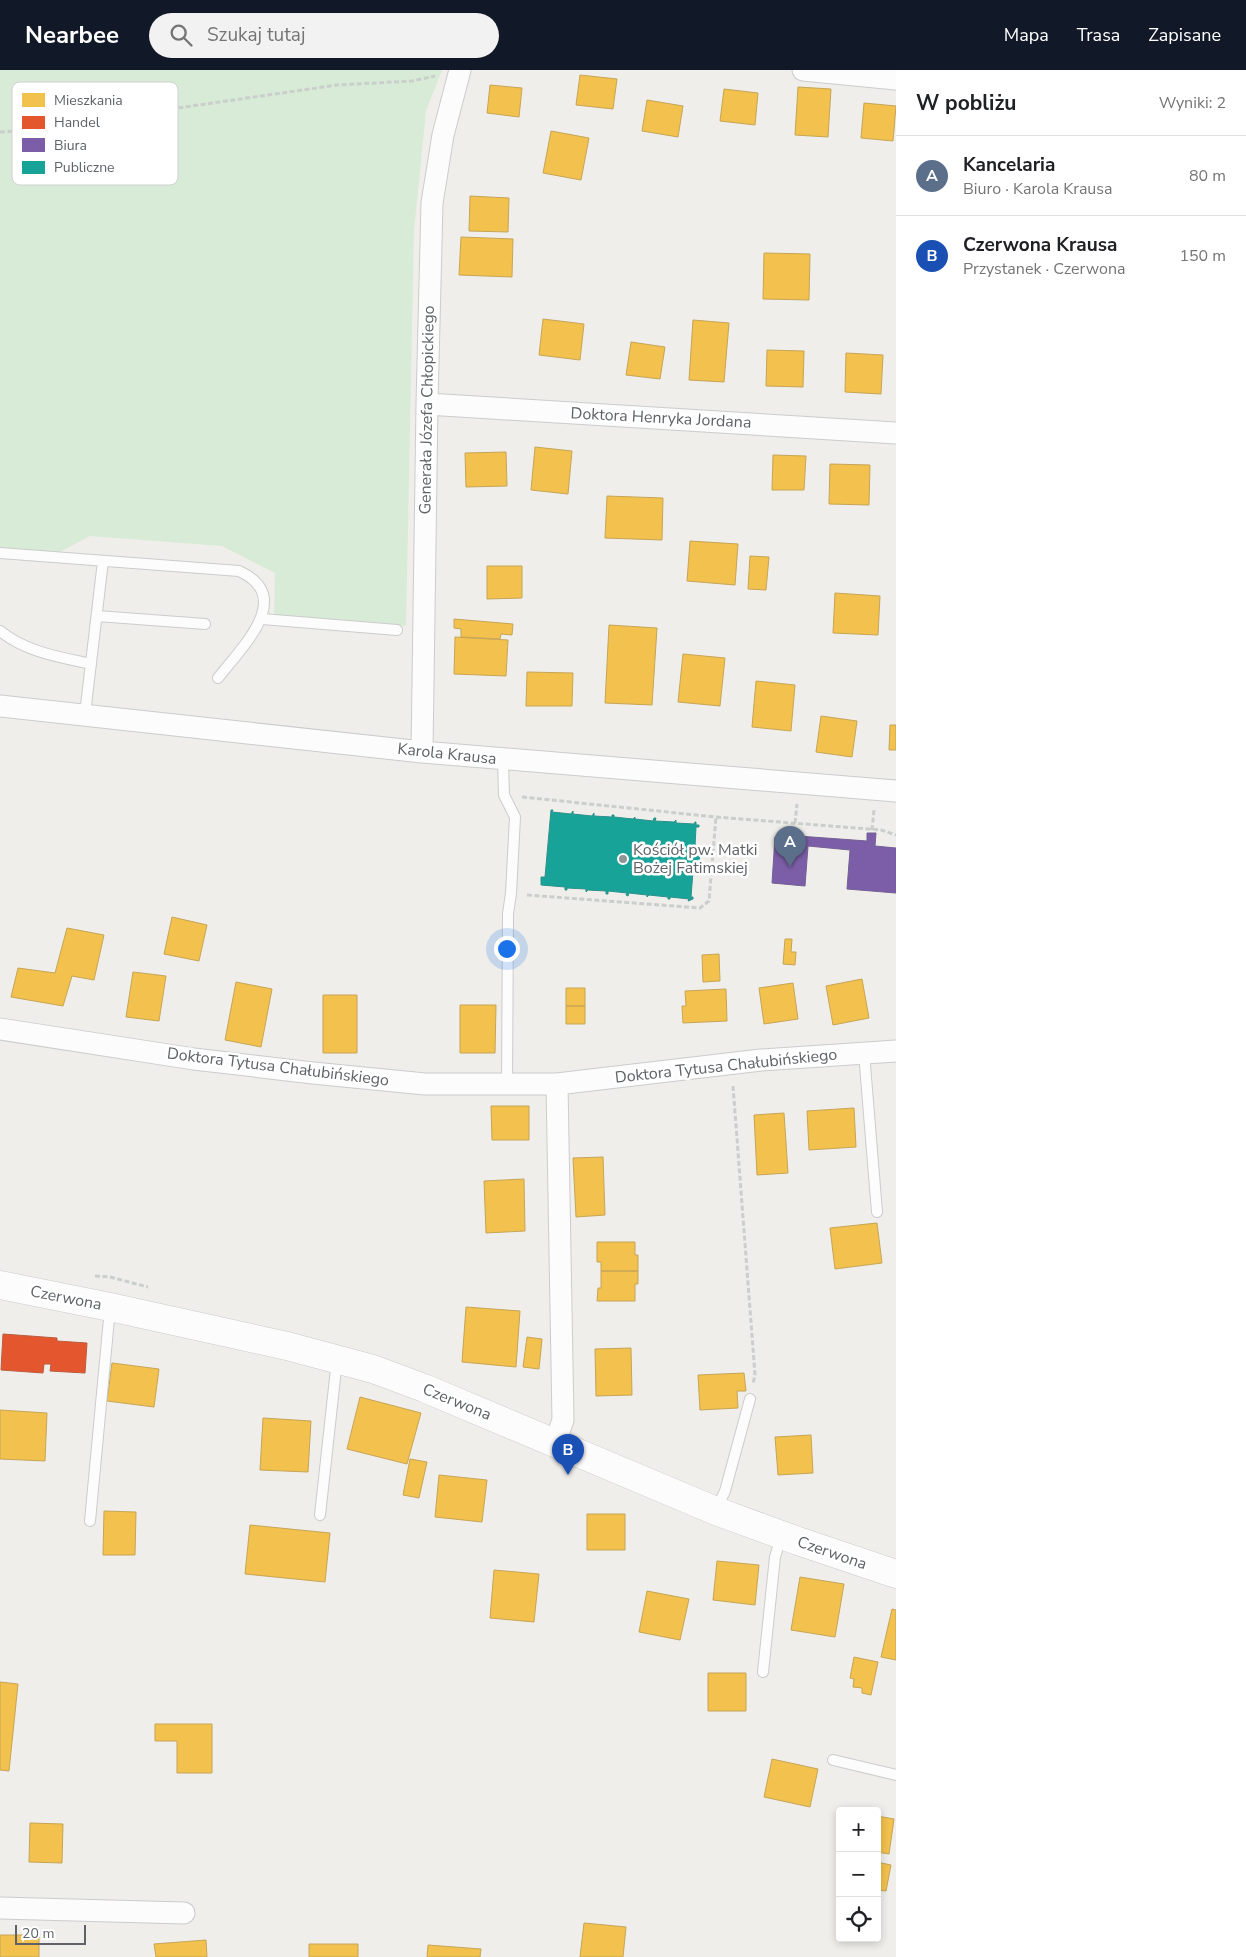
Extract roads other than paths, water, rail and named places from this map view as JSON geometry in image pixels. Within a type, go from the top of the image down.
[{"type":"street","name":"Generała Józefa Chłopickiego","points":[[422,752],[432,203],[443,136],[460,70]]},
{"type":"street","points":[[803,70],[896,79]]},
{"type":"street","name":"Doktora Henryka Jordana","points":[[427,404],[896,433]]},
{"type":"street","name":"Karola Krausa","points":[[2,704],[503,760],[896,791]]},
{"type":"street","name":"Doktora Tytusa Chałubińskiego","points":[[0,1029],[185,1057],[313,1073],[425,1084],[557,1084],[723,1064],[896,1051]]},
{"type":"street","points":[[555,1443],[562,1420],[557,1084]]},
{"type":"street","name":"Czerwona","points":[[0,1285],[110,1307],[373,1369],[424,1388],[716,1511],[896,1574]]},
{"type":"street","points":[[0,1908],[184,1913]]},
{"type":"lane","points":[[0,553],[238,571],[250,576],[260,586],[264,608],[262,619],[218,678]]},
{"type":"lane","points":[[85,714],[103,561]]},
{"type":"lane","points":[[97,616],[205,624]]},
{"type":"lane","points":[[262,619],[397,630]]},
{"type":"lane","points":[[0,631],[12,641],[31,650],[91,664]]},
{"type":"lane","points":[[503,760],[504,795],[514,817],[511,893],[508,914],[507,1084]]},
{"type":"lane","points":[[864,1053],[877,1212]]},
{"type":"lane","points":[[90,1521],[110,1307]]},
{"type":"lane","points":[[320,1515],[337,1359]]},
{"type":"lane","points":[[716,1511],[725,1491],[750,1399]]},
{"type":"lane","points":[[763,1672],[775,1557],[782,1535]]},
{"type":"lane","points":[[833,1760],[896,1775]]},
{"type":"place","name":"Kościół pw. Matki Bożej Fatimskiej","points":[[623,859]]},
{"type":"place","name":"Kancelaria","points":[[790,867]]},
{"type":"place","name":"Czerwona Krausa","points":[[568,1475]]}]
